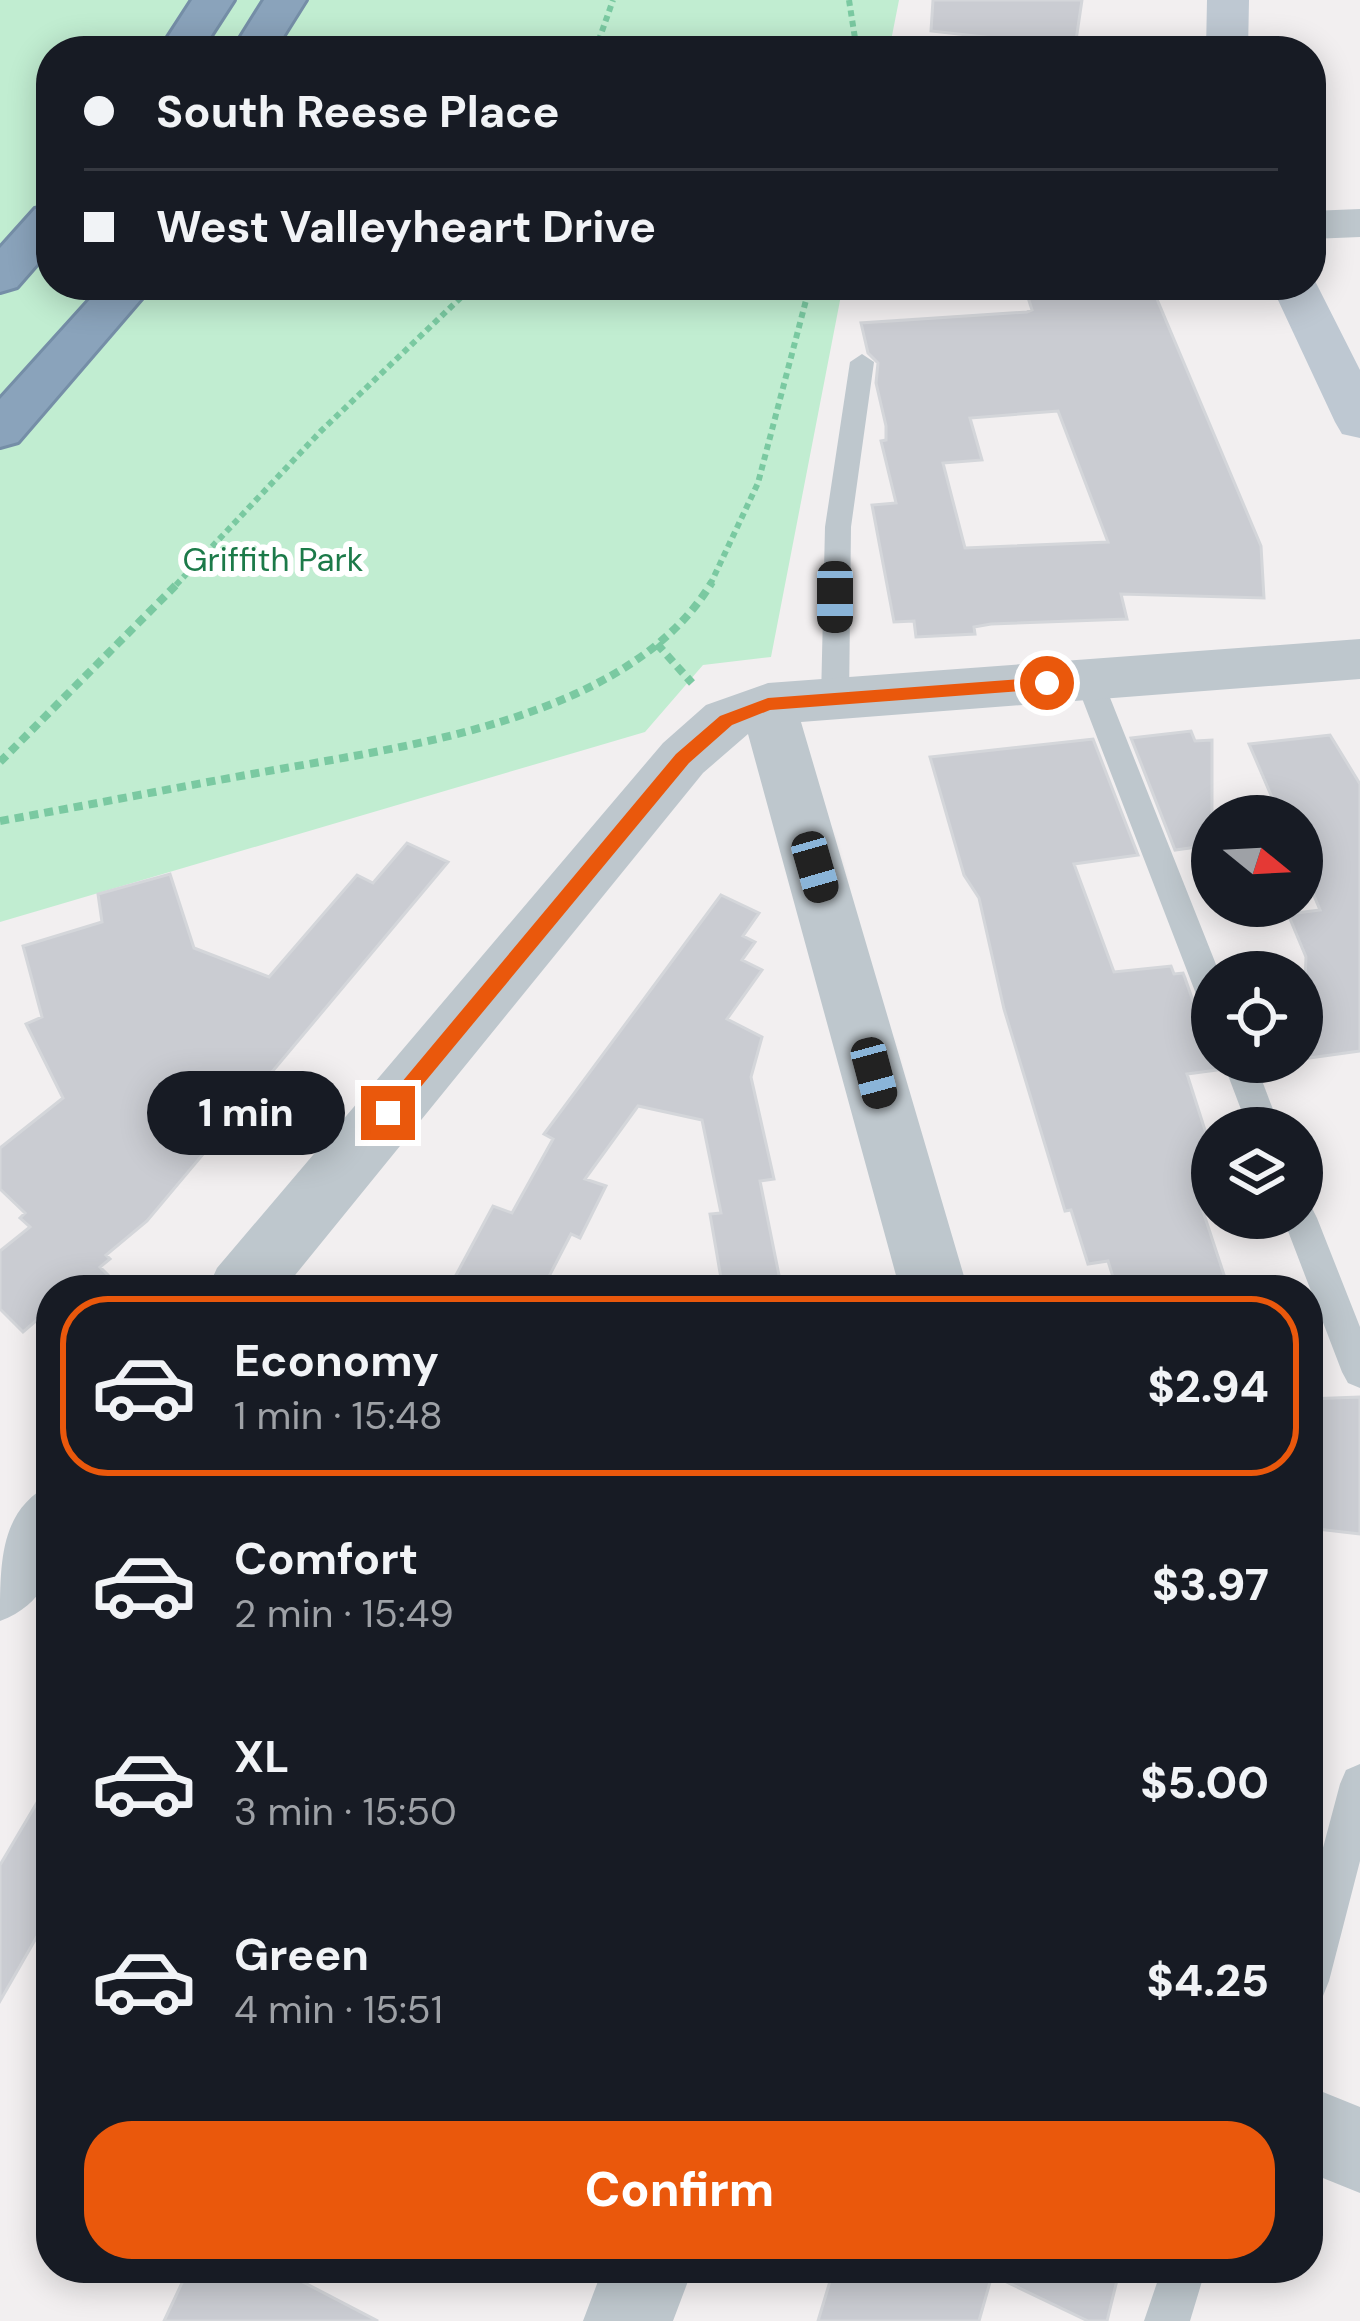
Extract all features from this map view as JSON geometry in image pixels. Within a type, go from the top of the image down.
[{"type":"highway","points":[[190,36],[213,0]]},
{"type":"highway","points":[[231,36],[254,0]]},
{"type":"highway","points":[[262,36],[285,0]]},
{"type":"highway","points":[[307,36],[327,0]]},
{"type":"highway","points":[[6,296],[36,245]]},
{"type":"highway","points":[[6,296],[36,281]]},
{"type":"highway","points":[[0,366],[59,300]]},
{"type":"highway","points":[[0,430],[117,300]]},
{"type":"main road","points":[[1227,36],[1228,0]]},
{"type":"main road","points":[[1302,300],[1360,422]]},
{"type":"street","points":[[1326,224],[1360,223]]},
{"type":"street","points":[[253,1275],[682,758],[726,720],[768,704],[1360,659]]},
{"type":"street","points":[[768,704],[930,1275]]},
{"type":"street","points":[[1323,2135],[1360,2150]]},
{"type":"street","points":[[628,2321],[642,2283]]},
{"type":"lane","points":[[835,699],[838,527],[862,362]]},
{"type":"lane","points":[[1089,680],[1195,951]]},
{"type":"lane","points":[[1308,1239],[1322,1275]]},
{"type":"lane","points":[[1323,1277],[1360,1372]]},
{"type":"lane","points":[[1323,1924],[1360,1784]]},
{"type":"lane","points":[[1167,2321],[1179,2283]]},
{"type":"path","points":[[600,36],[613,0]]},
{"type":"path","points":[[849,0],[856,36]]},
{"type":"path","points":[[0,762],[82,686],[321,431],[458,300]]},
{"type":"path","points":[[0,821],[420,742],[530,708],[614,672],[657,644],[704,594],[766,468],[806,300]]},
{"type":"green space","name":"Griffith Park","points":[[0,0],[899,0],[892,36],[36,36],[36,300],[840,300],[771,657],[703,665],[645,732],[0,922]]},
{"type":"building","points":[[933,0],[1082,0],[1077,36],[931,31]]},
{"type":"building","points":[[1029,300],[1157,300],[1261,546],[1264,598],[1121,594],[1127,619],[991,624],[974,627],[975,634],[916,637],[914,621],[894,622],[872,505],[896,503],[881,441],[886,440],[886,426],[876,383],[878,363],[868,353],[861,323],[1032,310]],"holes":[[[1058,411],[1108,542],[965,548],[943,463],[982,460],[970,418]]]},
{"type":"building","points":[[1191,731],[1195,741],[1212,740],[1212,795],[1191,795],[1191,848],[1175,850],[1131,738]]},
{"type":"building","points":[[1330,735],[1360,784],[1360,1051],[1323,1056],[1323,951],[1303,951],[1293,927],[1323,927],[1323,795],[1271,795],[1249,744]]},
{"type":"building","points":[[1093,739],[1138,855],[1074,864],[1114,972],[1171,966],[1174,974],[1183,973],[1185,978],[1191,995],[1191,1073],[1187,1074],[1198,1107],[1191,1107],[1191,1239],[1212,1239],[1224,1275],[1112,1275],[1108,1261],[1088,1264],[1071,1210],[1065,1211],[1004,1009],[979,898],[964,875],[930,757]]},
{"type":"building","points":[[407,843],[448,862],[147,1221],[106,1255],[110,1259],[100,1267],[108,1275],[36,1275],[36,1321],[23,1332],[0,1309],[0,1251],[30,1227],[20,1218],[25,1213],[0,1189],[0,1148],[63,1098],[26,1024],[42,1017],[23,946],[102,922],[98,894],[170,874],[194,948],[269,977],[357,875],[373,883]]},
{"type":"building","points":[[721,895],[759,913],[743,936],[755,942],[742,960],[762,970],[727,1019],[762,1037],[751,1077],[774,1179],[760,1181],[779,1275],[720,1275],[710,1214],[721,1213],[702,1120],[638,1106],[585,1179],[606,1186],[580,1238],[571,1234],[550,1275],[456,1275],[493,1206],[512,1213],[553,1139],[544,1134]]},
{"type":"building","points":[[1360,1397],[1360,1534],[1323,1530],[1323,1398]]},
{"type":"building","points":[[36,1804],[36,1938],[0,2001],[0,1865]]},
{"type":"building","points":[[182,2283],[305,2283],[378,2321],[164,2321]]},
{"type":"building","points":[[829,2283],[990,2283],[979,2321],[818,2321]]},
{"type":"building","points":[[1009,2283],[1116,2283],[1107,2321],[1088,2321]]},
{"type":"route","points":[[388,1113],[682,758],[726,720],[768,704],[1047,683]]}]
